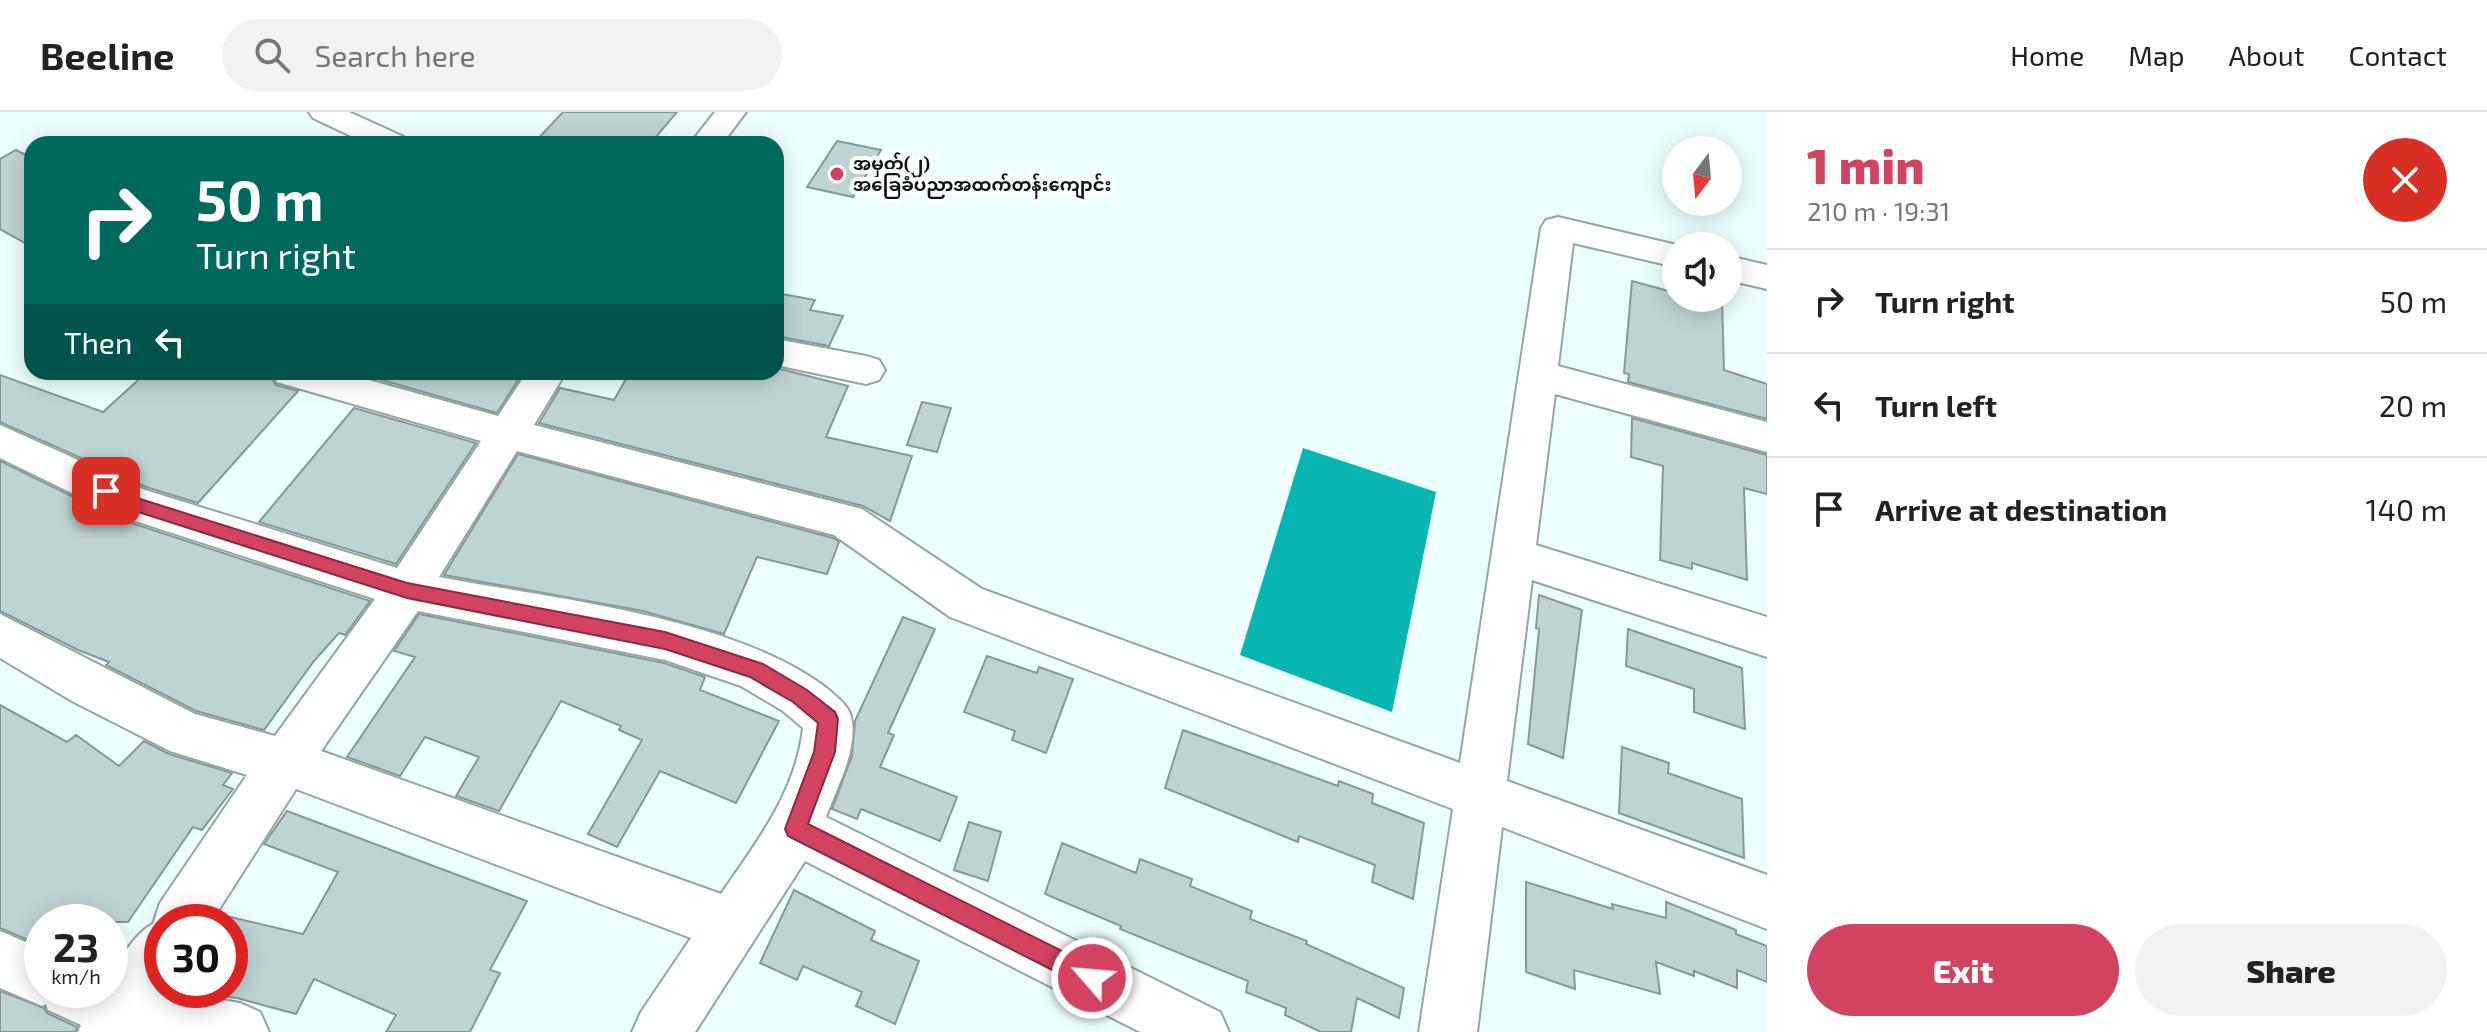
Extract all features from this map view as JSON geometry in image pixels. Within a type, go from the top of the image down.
[{"type":"street","points":[[324,112],[369,120],[385,136]]},
{"type":"street","points":[[712,136],[731,112]]},
{"type":"street","points":[[1448,1032],[1558,228],[1662,253]]},
{"type":"street","points":[[1742,271],[1767,277]]},
{"type":"street","points":[[784,354],[866,370]]},
{"type":"street","points":[[1538,375],[1767,437]]},
{"type":"street","points":[[318,380],[506,433],[847,521],[966,603],[1767,902]]},
{"type":"street","points":[[191,904],[285,762],[407,590],[542,380]]},
{"type":"street","points":[[0,440],[132,503],[407,590],[665,640],[756,670],[800,696],[828,719],[825,752],[796,829],[661,1032]]},
{"type":"street","points":[[1512,555],[1767,637]]},
{"type":"street","points":[[0,634],[89,686],[187,735],[285,762],[730,925]]},
{"type":"street","points":[[796,829],[1200,1032]]},
{"type":"street","points":[[0,959],[24,970]]},
{"type":"street","points":[[113,1023],[144,976]]},
{"type":"street","points":[[93,1008],[113,1023],[240,1032]]},
{"type":"water","points":[[1303,448],[1436,492],[1392,712],[1240,655]]},
{"type":"building","points":[[563,112],[677,112],[657,136],[540,136]]},
{"type":"building","points":[[837,141],[881,150],[853,197],[807,187]]},
{"type":"building","points":[[16,150],[24,154],[24,242],[0,229],[0,159]]},
{"type":"building","points":[[1632,281],[1662,289],[1662,312],[1722,312],[1724,370],[1767,384],[1767,419],[1628,382],[1629,374],[1624,373]]},
{"type":"building","points":[[784,294],[815,300],[810,310],[843,316],[829,346],[784,338]]},
{"type":"building","points":[[784,370],[848,386],[826,437],[912,456],[890,521],[863,506],[539,423],[560,388],[614,400],[625,380],[784,380]]},
{"type":"building","points":[[0,375],[103,412],[138,380],[273,380],[276,385],[298,391],[198,503],[146,487],[0,422]]},
{"type":"building","points":[[382,380],[518,380],[497,413]]},
{"type":"building","points":[[922,402],[951,408],[937,452],[907,445]]},
{"type":"building","points":[[354,408],[476,443],[396,564],[259,522]]},
{"type":"building","points":[[1632,418],[1767,455],[1767,494],[1744,488],[1747,580],[1692,563],[1692,569],[1660,560],[1663,466],[1631,457]]},
{"type":"building","points":[[518,454],[839,542],[827,574],[757,557],[724,634],[643,611],[444,575]]},
{"type":"building","points":[[0,461],[116,518],[370,601],[345,635],[339,633],[314,661],[264,730],[196,711],[106,665],[109,662],[0,611]]},
{"type":"building","points":[[1539,595],[1582,610],[1563,758],[1528,744],[1539,629],[1536,628]]},
{"type":"building","points":[[419,614],[664,663],[705,677],[700,690],[779,721],[736,803],[660,771],[617,847],[588,834],[642,740],[619,730],[621,726],[561,701],[499,811],[456,796],[479,757],[425,737],[400,776],[347,757],[415,657],[394,651]]},
{"type":"building","points":[[903,617],[935,629],[888,733],[894,735],[880,767],[957,797],[940,841],[861,809],[857,819],[832,809],[852,756],[855,721]]},
{"type":"building","points":[[1628,629],[1742,668],[1745,729],[1694,712],[1694,689],[1626,666]]},
{"type":"building","points":[[987,656],[1037,673],[1039,667],[1073,679],[1046,753],[1012,740],[1015,731],[964,712]]},
{"type":"building","points":[[0,705],[67,742],[76,735],[119,766],[144,741],[169,754],[232,773],[223,785],[233,789],[202,830],[193,827],[128,922],[128,904],[24,904],[24,938],[0,928]]},
{"type":"building","points":[[1183,730],[1338,786],[1339,781],[1373,794],[1372,803],[1424,823],[1413,899],[1372,882],[1375,865],[1299,836],[1298,842],[1165,788]]},
{"type":"building","points":[[1622,747],[1669,763],[1668,773],[1742,799],[1744,858],[1619,813]]},
{"type":"building","points":[[287,811],[527,901],[490,970],[500,973],[470,1032],[386,1032],[396,1015],[314,979],[296,1014],[248,1001],[248,921],[303,934],[338,872],[264,844]]},
{"type":"building","points":[[969,822],[1001,832],[988,881],[954,870]]},
{"type":"building","points":[[1062,843],[1136,873],[1140,859],[1192,879],[1190,886],[1252,911],[1250,919],[1307,941],[1306,944],[1404,988],[1399,1018],[1357,998],[1351,1032],[1321,1032],[1285,1015],[1286,1008],[1246,992],[1248,981],[1120,929],[1121,926],[1045,894]]},
{"type":"building","points":[[1526,882],[1613,909],[1612,904],[1666,918],[1666,902],[1736,930],[1736,934],[1767,946],[1767,982],[1737,970],[1737,988],[1694,971],[1694,976],[1656,962],[1660,994],[1574,970],[1575,989],[1526,972]]},
{"type":"building","points":[[794,890],[875,931],[871,940],[919,961],[895,1024],[856,1006],[862,992],[803,966],[797,980],[760,963]]},
{"type":"building","points":[[0,991],[24,1000],[24,1008],[44,1008],[47,1013],[77,1027],[75,1032],[0,1032]]},
{"type":"place","name":"အမှတ်(၂) အခြေခံပညာအထက်တန်းကျောင်း","points":[[837,174]]},
{"type":"route","points":[[106,491],[132,503],[407,590],[665,640],[756,670],[800,696],[828,719],[825,752],[796,829],[1092,978]]}]
